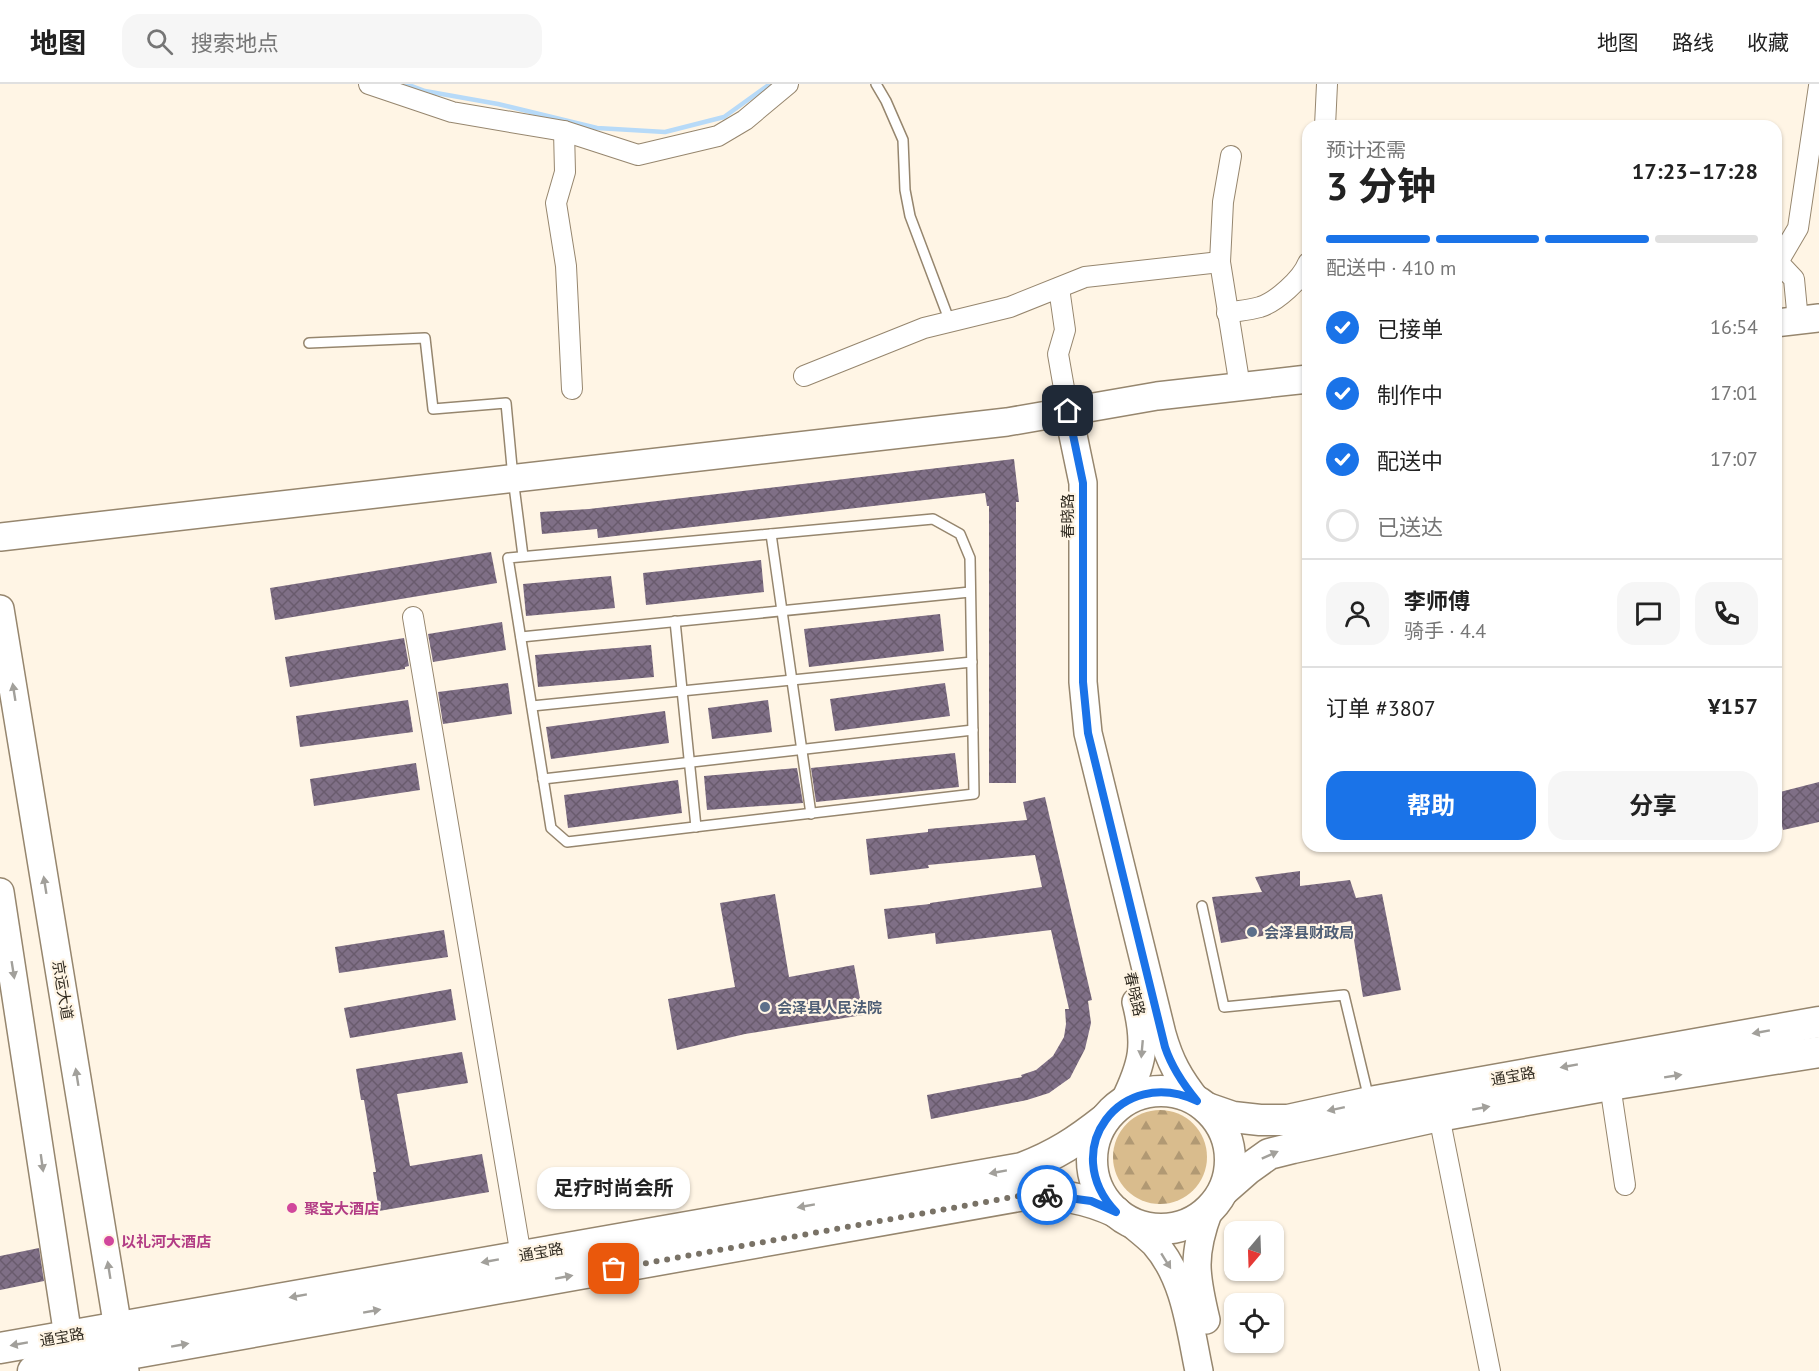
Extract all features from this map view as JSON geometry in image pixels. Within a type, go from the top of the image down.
[{"type":"main road","name":"通宝路","points":[[1202,1105],[1242,1118],[1288,1120],[1370,1102],[1819,1022]]},
{"type":"main road","points":[[1217,1200],[1230,1172],[1230,1153],[1223,1128],[1202,1105],[1173,1092],[1160,1091],[1135,1096],[1115,1111],[1094,1142],[1093,1167],[1100,1192],[1121,1216],[1150,1228],[1163,1229],[1188,1224],[1217,1200],[1248,1168],[1269,1154],[1439,1116],[1819,1052]]},
{"type":"main road","name":"通宝路","points":[[122,1351],[521,1256],[1023,1168],[1050,1158],[1077,1141],[1115,1111]]},
{"type":"main road","name":"通宝路","points":[[33,1371],[71,1357],[122,1351],[1030,1194],[1064,1196],[1091,1201],[1121,1216]]},
{"type":"main road","name":"通宝路","points":[[0,1347],[71,1357]]},
{"type":"street","points":[[369,84],[452,112],[564,131],[638,155],[718,136],[745,120],[788,84]]},
{"type":"street","points":[[1325,120],[1327,84]]},
{"type":"street","points":[[1782,255],[1798,228],[1819,86]]},
{"type":"street","points":[[564,131],[565,172],[556,203],[566,266],[572,389]]},
{"type":"street","points":[[1231,156],[1223,202],[1220,262],[1240,387]]},
{"type":"street","points":[[804,376],[924,328],[1010,308],[1085,277],[1220,262]]},
{"type":"street","points":[[1782,266],[1794,279],[1798,321]]},
{"type":"street","points":[[1227,314],[1263,306],[1290,288],[1302,274]]},
{"type":"street","points":[[1059,288],[1065,330],[1058,354],[1068,411]]},
{"type":"street","points":[[0,537],[1007,422],[1156,396],[1302,380]]},
{"type":"street","name":"春晓路","points":[[1068,411],[1083,483],[1083,682],[1088,733],[1167,1051],[1181,1081],[1202,1105]]},
{"type":"street","name":"春晓路","points":[[1068,411],[1067,682],[1073,736],[1143,1029],[1142,1055],[1137,1076],[1115,1111]]},
{"type":"street","name":"京运大道","points":[[0,609],[122,1351]]},
{"type":"street","points":[[413,617],[521,1256]]},
{"type":"street","points":[[0,892],[71,1357]]},
{"type":"street","points":[[1610,1086],[1624,1185]]},
{"type":"street","points":[[1439,1116],[1490,1371]]},
{"type":"street","points":[[1217,1200],[1200,1235],[1196,1261],[1199,1291],[1217,1371]]},
{"type":"street","points":[[1121,1216],[1154,1244],[1169,1264],[1182,1294],[1199,1371]]},
{"type":"lane","points":[[876,84],[903,140],[904,190],[910,216],[950,322]]},
{"type":"lane","points":[[309,343],[425,338],[433,410],[506,403],[523,556]]},
{"type":"lane","points":[[933,519],[960,534],[970,558],[974,794],[567,842],[551,828],[508,558],[523,556],[933,519]]},
{"type":"lane","points":[[771,534],[811,814]]},
{"type":"lane","points":[[521,637],[970,591]]},
{"type":"lane","points":[[675,621],[696,827]]},
{"type":"lane","points":[[532,706],[972,662]]},
{"type":"lane","points":[[543,779],[973,730]]},
{"type":"lane","points":[[1202,906],[1224,1007],[1344,995],[1370,1102]]},
{"type":"green space","points":[[1151,1110],[1169,1110],[1194,1123],[1204,1139],[1207,1157],[1204,1175],[1194,1191],[1169,1204],[1151,1204],[1126,1191],[1113,1166],[1113,1148],[1126,1123]]},
{"type":"building","points":[[1014,459],[1019,502],[1016,502],[1016,783],[989,783],[989,506],[987,506],[985,493],[598,538],[597,529],[542,534],[540,512],[589,509]]},
{"type":"building","points":[[491,552],[497,583],[275,620],[270,588]]},
{"type":"building","points":[[761,560],[764,592],[646,605],[643,573]]},
{"type":"building","points":[[611,576],[615,608],[526,616],[523,584]]},
{"type":"building","points":[[940,614],[944,651],[809,667],[804,629]]},
{"type":"building","points":[[502,622],[506,650],[433,662],[428,634]]},
{"type":"building","points":[[404,638],[409,666],[405,669],[290,687],[285,657]]},
{"type":"building","points":[[651,645],[654,677],[538,687],[535,655]]},
{"type":"building","points":[[508,683],[512,714],[443,724],[438,692]]},
{"type":"building","points":[[945,683],[950,716],[835,731],[830,699]]},
{"type":"building","points":[[408,700],[413,732],[300,747],[296,716]]},
{"type":"building","points":[[768,700],[772,732],[712,739],[708,708]]},
{"type":"building","points":[[665,711],[669,743],[551,759],[546,727]]},
{"type":"building","points":[[955,753],[959,787],[816,802],[811,768]]},
{"type":"building","points":[[416,763],[420,790],[314,806],[310,779]]},
{"type":"building","points":[[797,768],[803,803],[707,810],[704,776]]},
{"type":"building","points":[[678,780],[682,813],[568,828],[564,795]]},
{"type":"building","points":[[1819,782],[1819,822],[1783,830],[1782,791]]},
{"type":"building","points":[[1045,797],[1092,1000],[1088,1001],[1091,1023],[1085,1049],[1070,1078],[1049,1093],[1027,1100],[931,1119],[927,1095],[1022,1077],[1021,1075],[1036,1070],[1053,1056],[1064,1037],[1065,1009],[1069,1009],[1051,930],[936,944],[935,933],[888,939],[884,909],[1042,887],[1035,855],[928,865],[929,868],[870,875],[866,839],[928,832],[928,829],[1027,820],[1023,802]]},
{"type":"building","name":"会泽县财政局","points":[[1300,871],[1300,886],[1350,880],[1356,898],[1382,894],[1401,990],[1363,997],[1351,921],[1221,943],[1212,897],[1262,892],[1255,877]]},
{"type":"building","name":"会泽县人民法院","points":[[775,894],[789,977],[854,965],[863,1015],[745,1034],[677,1050],[668,999],[735,987],[720,903]]},
{"type":"building","points":[[444,930],[448,957],[339,973],[335,947]]},
{"type":"building","points":[[451,989],[456,1020],[350,1038],[344,1008]]},
{"type":"building","points":[[462,1052],[468,1083],[397,1094],[410,1166],[482,1154],[489,1192],[379,1211],[373,1172],[376,1172],[364,1100],[361,1100],[356,1069]]},
{"type":"building","points":[[39,1248],[44,1281],[0,1290],[0,1256]]},
{"type":"waterway","points":[[406,84],[425,91],[498,104],[597,128],[665,132],[724,117],[770,84]]},
{"type":"way so far","points":[[614,1269],[1030,1194],[1047,1195]]},
{"type":"place","name":"会泽县财政局","points":[[1252,932]]},
{"type":"place","name":"会泽县人民法院","points":[[765,1007]]},
{"type":"place","name":"聚宝大酒店","points":[[292,1208]]},
{"type":"place","name":"以礼河大酒店","points":[[109,1241]]},
{"type":"place","name":"足疗时尚会所","points":[[614,1269]]},
{"type":"route","points":[[1047,1195],[1091,1201],[1116,1212],[1100,1192],[1093,1167],[1094,1142],[1105,1119],[1124,1102],[1148,1093],[1173,1092],[1197,1101],[1181,1081],[1169,1060],[1165,1047],[1088,733],[1083,682],[1083,483],[1068,411]]}]
